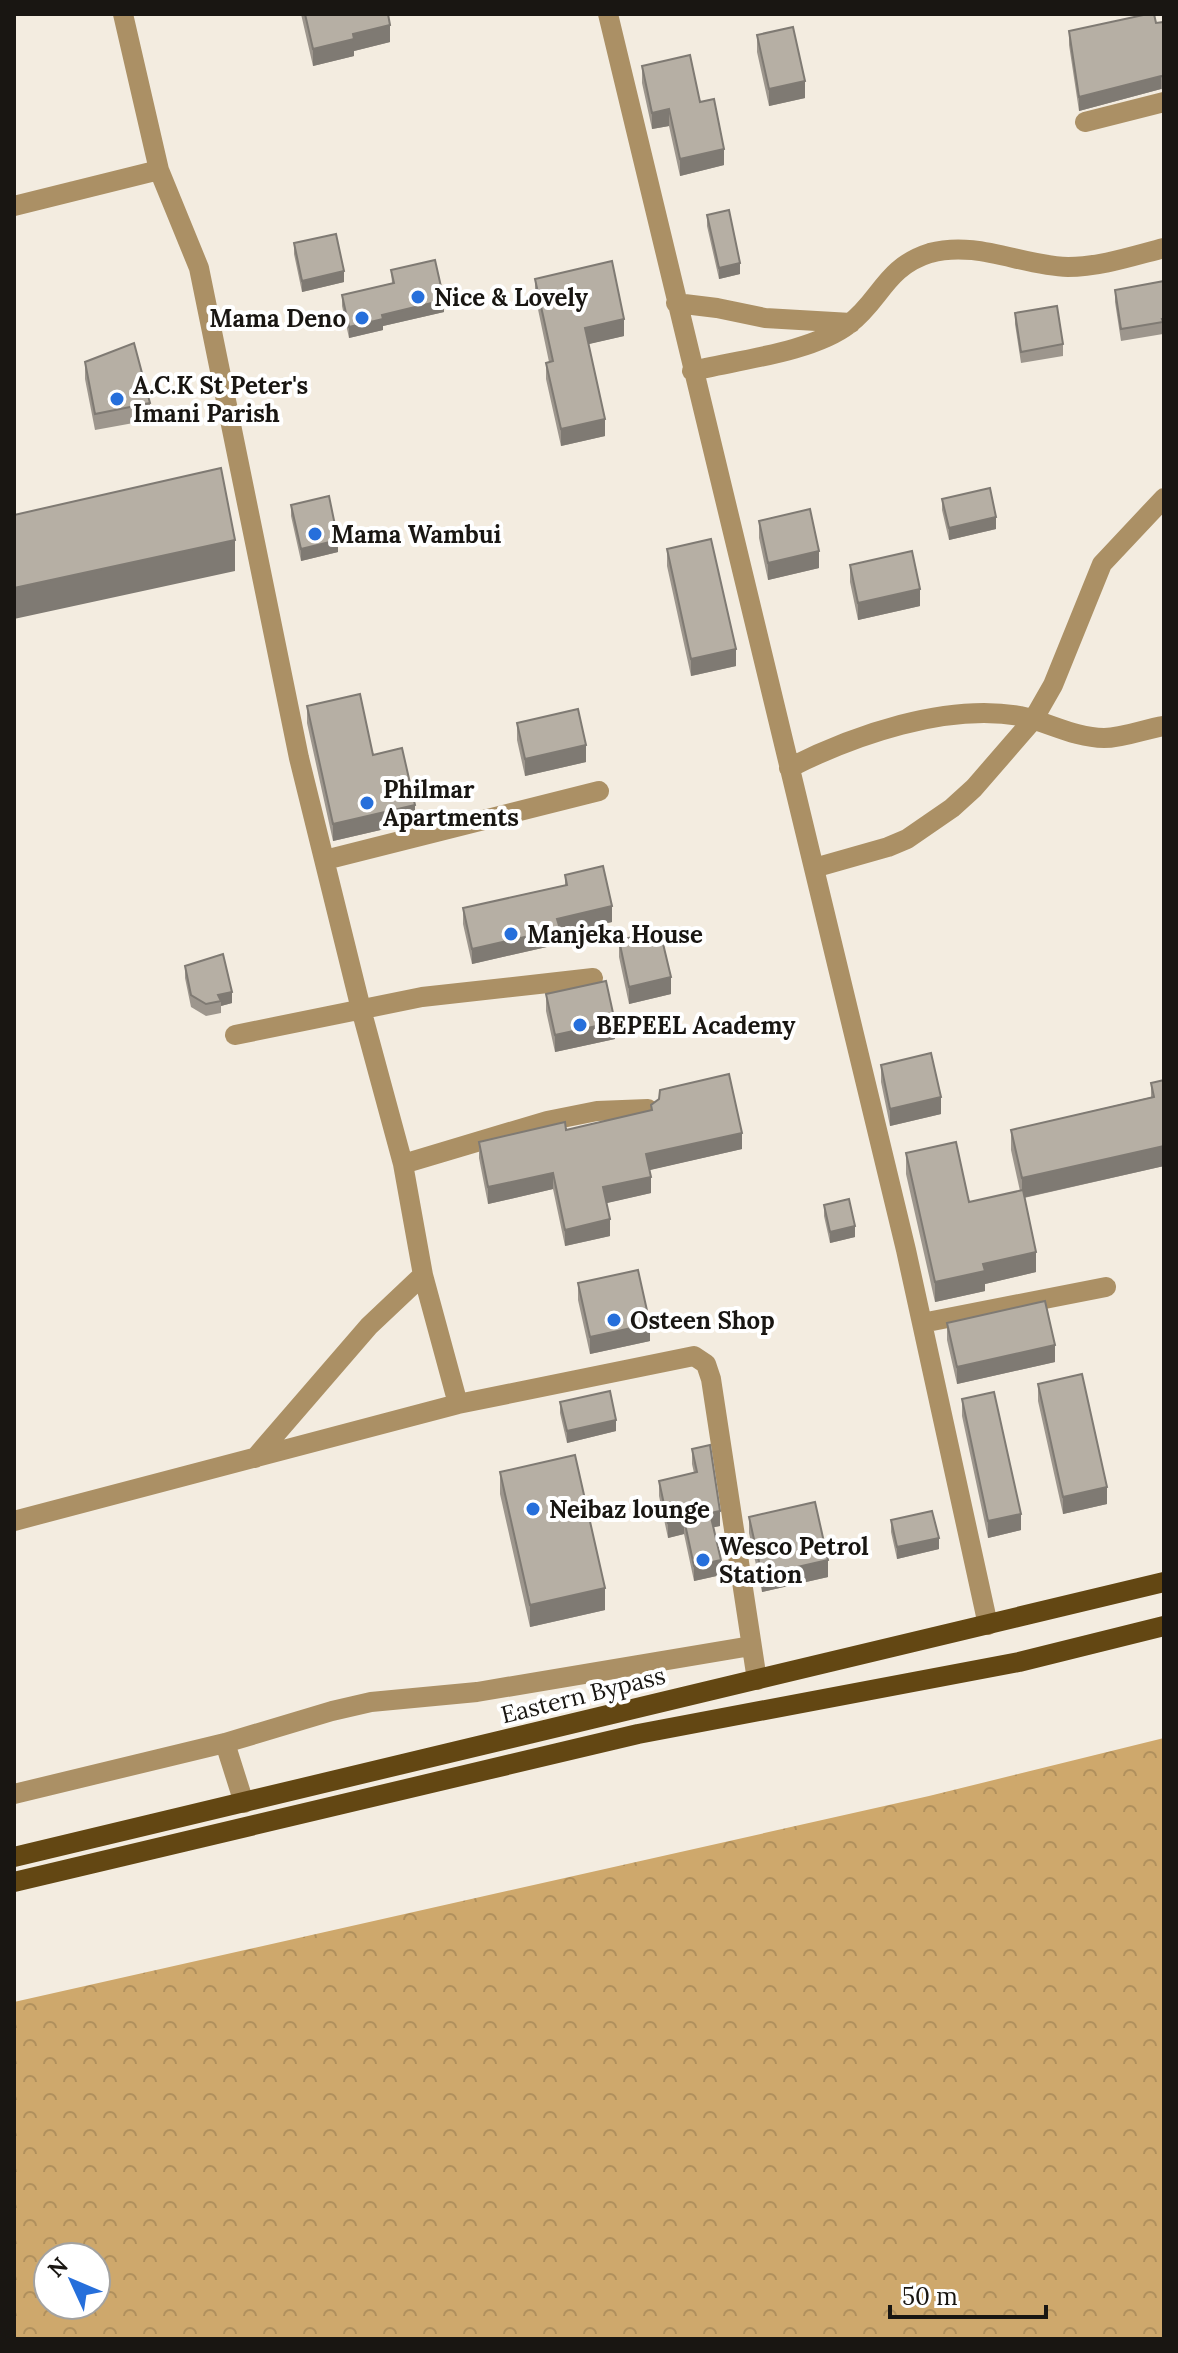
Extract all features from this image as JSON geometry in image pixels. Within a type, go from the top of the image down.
[{"type":"main road","name":"Eastern Bypass","points":[[14,1857],[1164,1582]]},
{"type":"main road","name":"Eastern Bypass","points":[[14,1882],[638,1734],[1019,1662],[1164,1626]]},
{"type":"street","points":[[123,14],[159,170],[199,268],[299,758],[403,1164],[423,1275],[458,1404]]},
{"type":"street","points":[[608,14],[922,1323],[988,1625]]},
{"type":"street","points":[[1085,122],[1164,102]]},
{"type":"street","points":[[14,192],[120,168],[139,166],[159,170]]},
{"type":"street","points":[[14,206],[159,170]]},
{"type":"street","points":[[692,371],[822,340],[851,323],[905,263],[930,253],[958,248],[1066,267],[1094,265],[1164,248]]},
{"type":"street","points":[[676,303],[765,318],[851,323]]},
{"type":"street","points":[[814,868],[888,847],[928,825],[974,788],[1033,720],[1053,685],[1102,564],[1164,498]]},
{"type":"street","points":[[789,768],[832,746],[932,717],[983,714],[1019,716],[1102,738],[1164,726]]},
{"type":"street","points":[[325,860],[599,791]]},
{"type":"street","points":[[235,1035],[422,997],[593,978]]},
{"type":"street","points":[[403,1164],[547,1121],[597,1111],[648,1109]]},
{"type":"street","points":[[255,1458],[369,1326],[423,1275]]},
{"type":"street","points":[[922,1323],[1106,1287]]},
{"type":"street","points":[[14,1521],[458,1404],[694,1356],[706,1364],[738,1547],[757,1680]]},
{"type":"street","points":[[14,1794],[225,1743],[371,1702],[477,1692],[751,1646]]},
{"type":"street","points":[[225,1743],[244,1803]]},
{"type":"green space","points":[[1164,1738],[1164,2339],[14,2339],[14,2002],[929,1796]]},
{"type":"building","points":[[305,14],[388,14],[390,25],[353,34],[354,39],[313,49]]},
{"type":"building","points":[[1154,14],[1156,23],[1164,22],[1164,77],[1079,97],[1069,31]]},
{"type":"building","points":[[793,27],[805,81],[769,89],[757,35]]},
{"type":"building","points":[[690,55],[700,102],[714,99],[724,149],[680,159],[669,109],[652,113],[642,66]]},
{"type":"building","points":[[729,210],[740,263],[719,268],[707,215]]},
{"type":"building","points":[[336,234],[344,271],[302,281],[294,243]]},
{"type":"building","points":[[435,260],[444,300],[382,315],[383,319],[349,327],[342,295],[394,283],[391,270]]},
{"type":"building","points":[[612,261],[624,319],[585,328],[605,419],[561,429],[546,363],[553,361],[535,279]]},
{"type":"building","points":[[1164,281],[1163,322],[1121,329],[1115,290]]},
{"type":"building","points":[[1057,306],[1063,344],[1021,352],[1015,313]]},
{"type":"building","name":"A.C.K St Peter's Imani Parish","points":[[134,343],[150,403],[95,414],[85,362]]},
{"type":"building","points":[[221,468],[235,540],[14,588],[14,515]]},
{"type":"building","points":[[990,488],[996,517],[949,528],[942,499]]},
{"type":"building","name":"Mama Wambui","points":[[329,496],[338,540],[301,549],[291,505]]},
{"type":"building","points":[[810,509],[819,551],[768,563],[759,521]]},
{"type":"building","points":[[711,539],[736,649],[691,659],[667,549]]},
{"type":"building","points":[[912,551],[920,589],[858,603],[850,565]]},
{"type":"building","points":[[360,694],[373,755],[402,748],[415,805],[333,824],[307,706]]},
{"type":"building","points":[[578,709],[586,745],[525,759],[517,723]]},
{"type":"building","points":[[603,866],[612,906],[557,919],[560,929],[472,949],[463,908],[567,885],[565,875]]},
{"type":"building","points":[[660,931],[671,977],[629,987],[619,940]]},
{"type":"building","points":[[223,954],[232,992],[218,995],[221,1001],[206,1004],[191,995],[185,966]]},
{"type":"building","points":[[606,981],[615,1022],[555,1035],[546,994]]},
{"type":"building","points":[[931,1053],[941,1097],[890,1109],[881,1065]]},
{"type":"building","points":[[729,1074],[742,1133],[646,1154],[651,1177],[603,1187],[610,1219],[565,1230],[553,1173],[488,1187],[479,1142],[565,1122],[566,1130],[652,1110],[651,1105],[659,1099],[660,1090]]},
{"type":"building","points":[[1164,1080],[1164,1146],[1022,1178],[1011,1130],[1154,1097],[1151,1083]]},
{"type":"building","points":[[956,1142],[969,1202],[1023,1190],[1036,1252],[983,1264],[985,1271],[935,1282],[906,1153]]},
{"type":"building","points":[[849,1199],[855,1226],[830,1232],[824,1205]]},
{"type":"building","name":"Osteen Shop","points":[[638,1270],[650,1324],[590,1337],[578,1283]]},
{"type":"building","points":[[1045,1301],[1055,1345],[957,1367],[947,1323]]},
{"type":"building","points":[[1082,1374],[1107,1487],[1063,1497],[1038,1384]]},
{"type":"building","points":[[610,1391],[616,1420],[567,1431],[560,1402]]},
{"type":"building","points":[[994,1392],[1021,1514],[988,1521],[962,1399]]},
{"type":"building","points":[[710,1445],[720,1511],[710,1513],[721,1560],[694,1566],[684,1519],[668,1523],[659,1481],[697,1472],[692,1449]]},
{"type":"building","points":[[575,1455],[605,1588],[530,1605],[500,1472]]},
{"type":"building","points":[[815,1502],[828,1560],[762,1575],[749,1517]]},
{"type":"building","points":[[932,1511],[939,1538],[897,1547],[891,1520]]},
{"type":"place","name":"Nice & Lovely","points":[[418,297]]},
{"type":"place","name":"Mama Deno","points":[[362,318]]},
{"type":"place","name":"A.C.K St Peter's Imani Parish","points":[[117,399]]},
{"type":"place","name":"Mama Wambui","points":[[315,534]]},
{"type":"place","name":"Philmar Apartments","points":[[367,803]]},
{"type":"place","name":"Manjeka House","points":[[511,934]]},
{"type":"place","name":"BEPEEL Academy","points":[[580,1025]]},
{"type":"place","name":"Osteen Shop","points":[[614,1320]]},
{"type":"place","name":"Neibaz lounge","points":[[533,1509]]},
{"type":"place","name":"Wesco Petrol Station","points":[[703,1560]]}]
